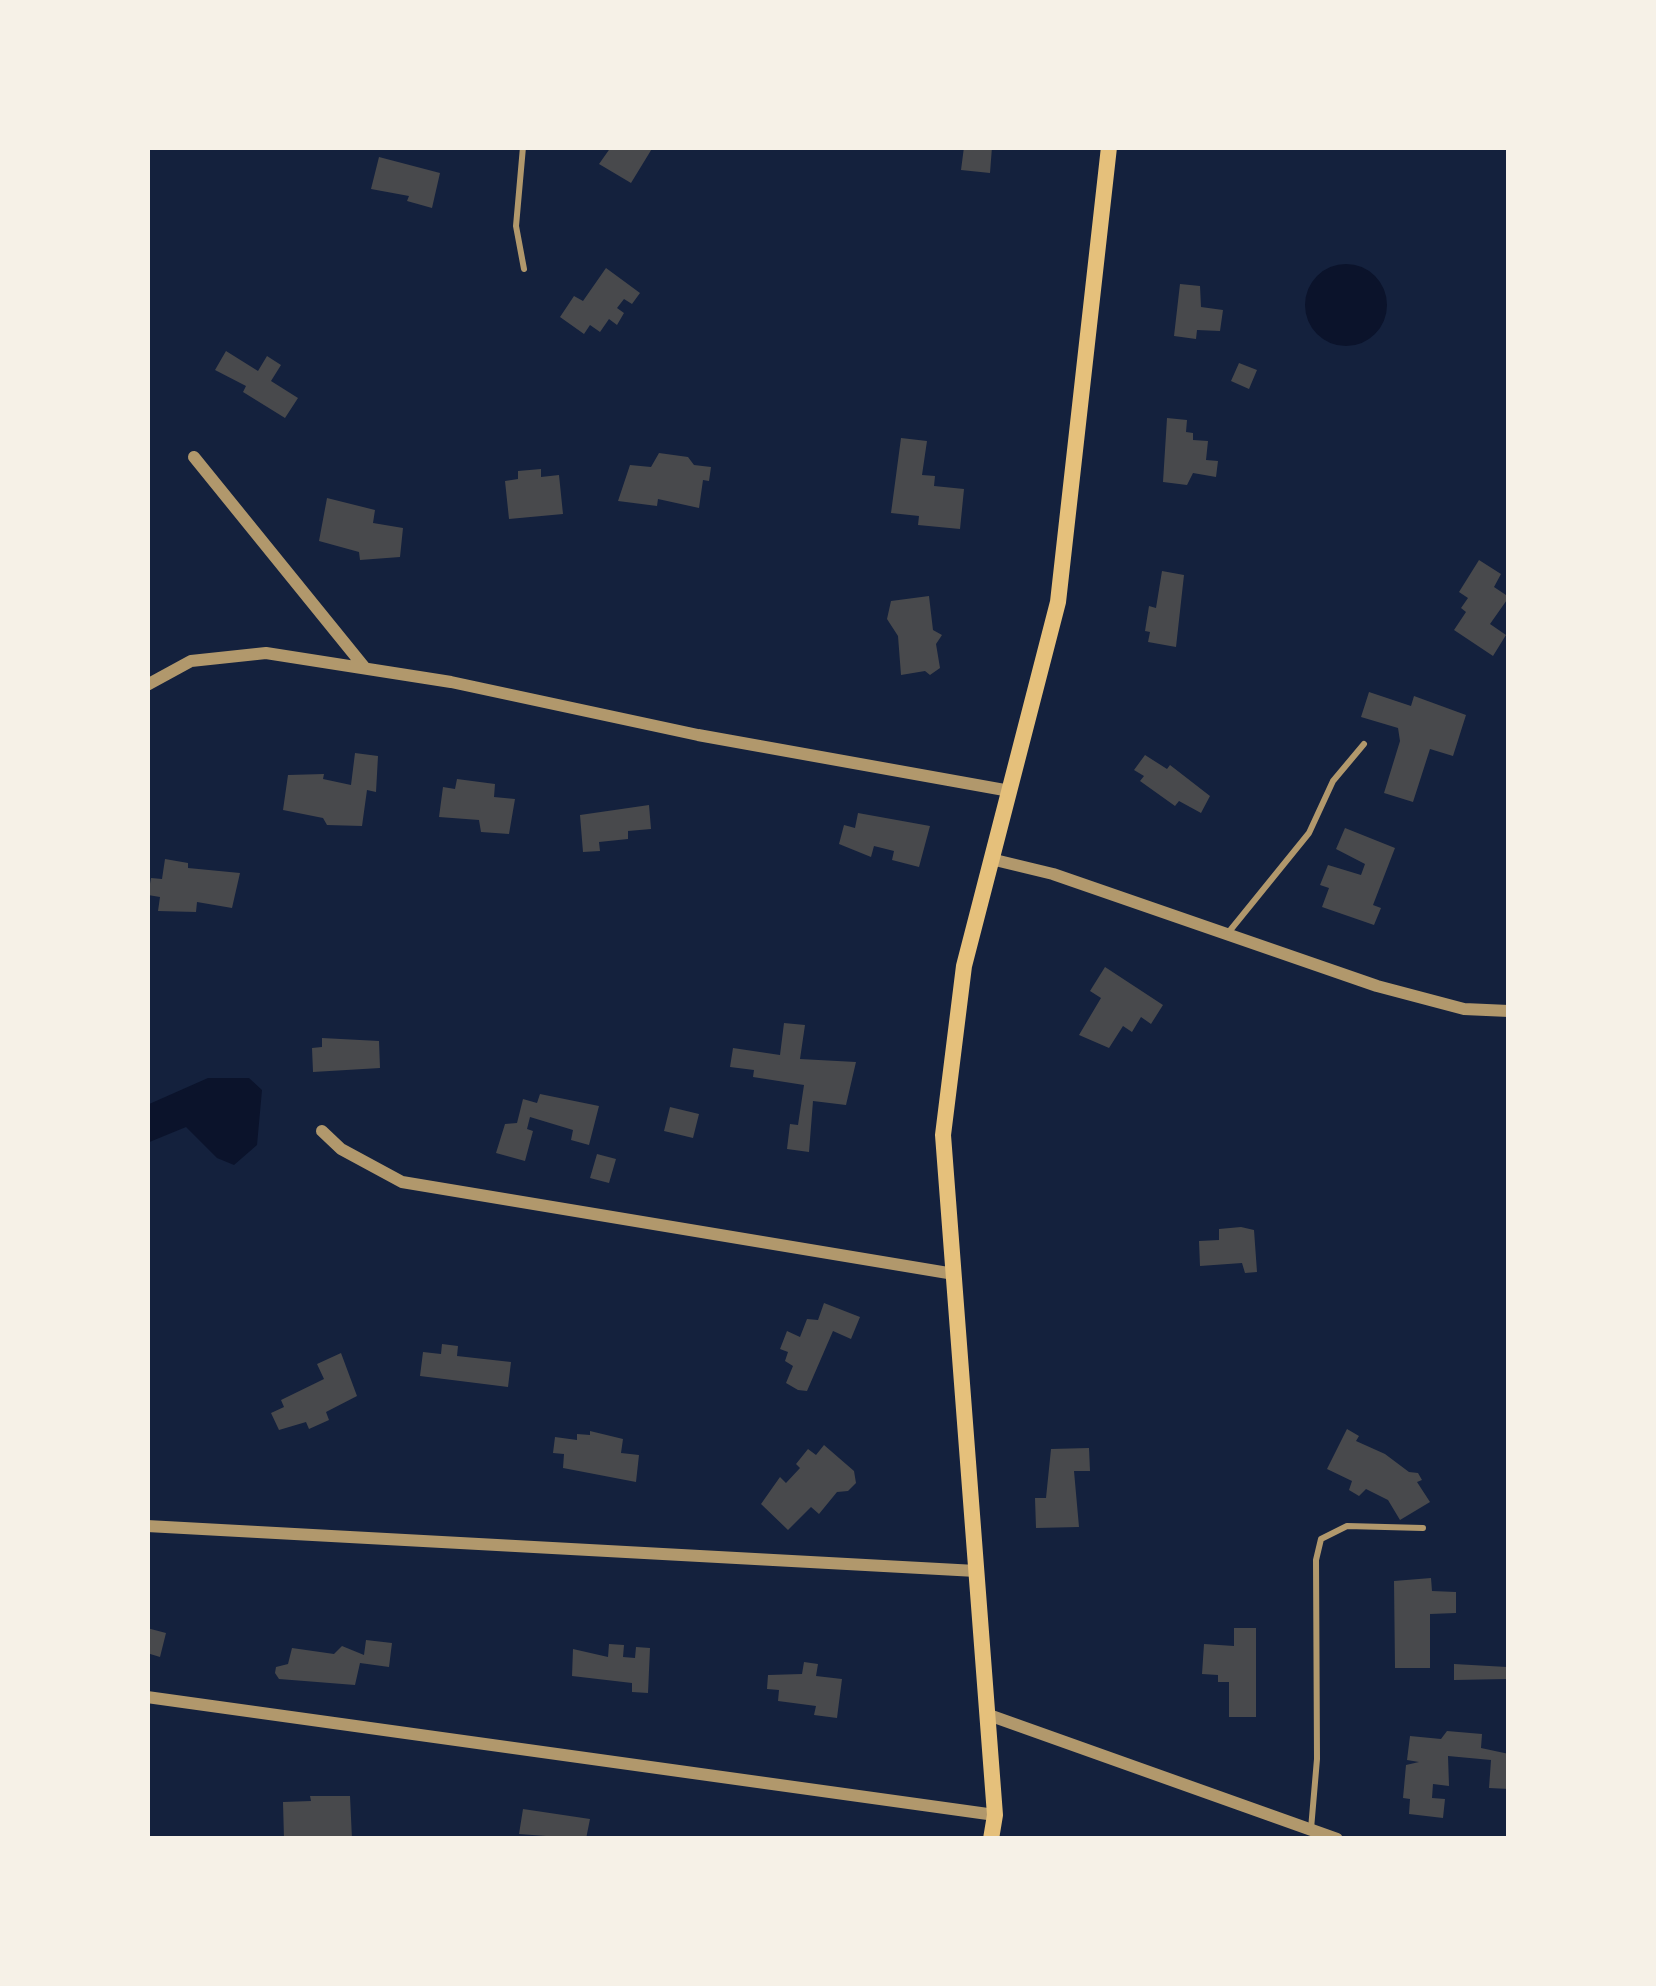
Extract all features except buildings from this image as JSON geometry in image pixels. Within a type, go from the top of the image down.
[{"type":"main road","points":[[991,1839],[995,1815],[943,1135],[964,967],[1058,602],[1109,147]]},
{"type":"street","points":[[194,458],[366,669]]},
{"type":"street","points":[[147,686],[191,661],[266,653],[1010,791]]},
{"type":"street","points":[[995,860],[1053,874],[1420,998],[1464,1009],[1509,1011]]},
{"type":"street","points":[[322,1131],[341,1149],[402,1183],[954,1274]]},
{"type":"street","points":[[147,1526],[976,1571]]},
{"type":"street","points":[[147,1696],[995,1815]]},
{"type":"street","points":[[986,1714],[1337,1839]]},
{"type":"lane","points":[[524,147],[517,226],[524,268]]},
{"type":"lane","points":[[1225,935],[1262,897],[1310,833],[1333,781],[1364,744]]},
{"type":"lane","points":[[1311,1829],[1317,1760],[1316,1560],[1321,1539],[1347,1526],[1424,1528]]},
{"type":"water","points":[[1346,264],[1375,276],[1387,305],[1375,334],[1346,346],[1317,334],[1305,305],[1317,276]]},
{"type":"water","points":[[208,1078],[249,1078],[262,1090],[257,1145],[234,1165],[217,1158],[186,1127],[147,1143],[147,1105]]}]
